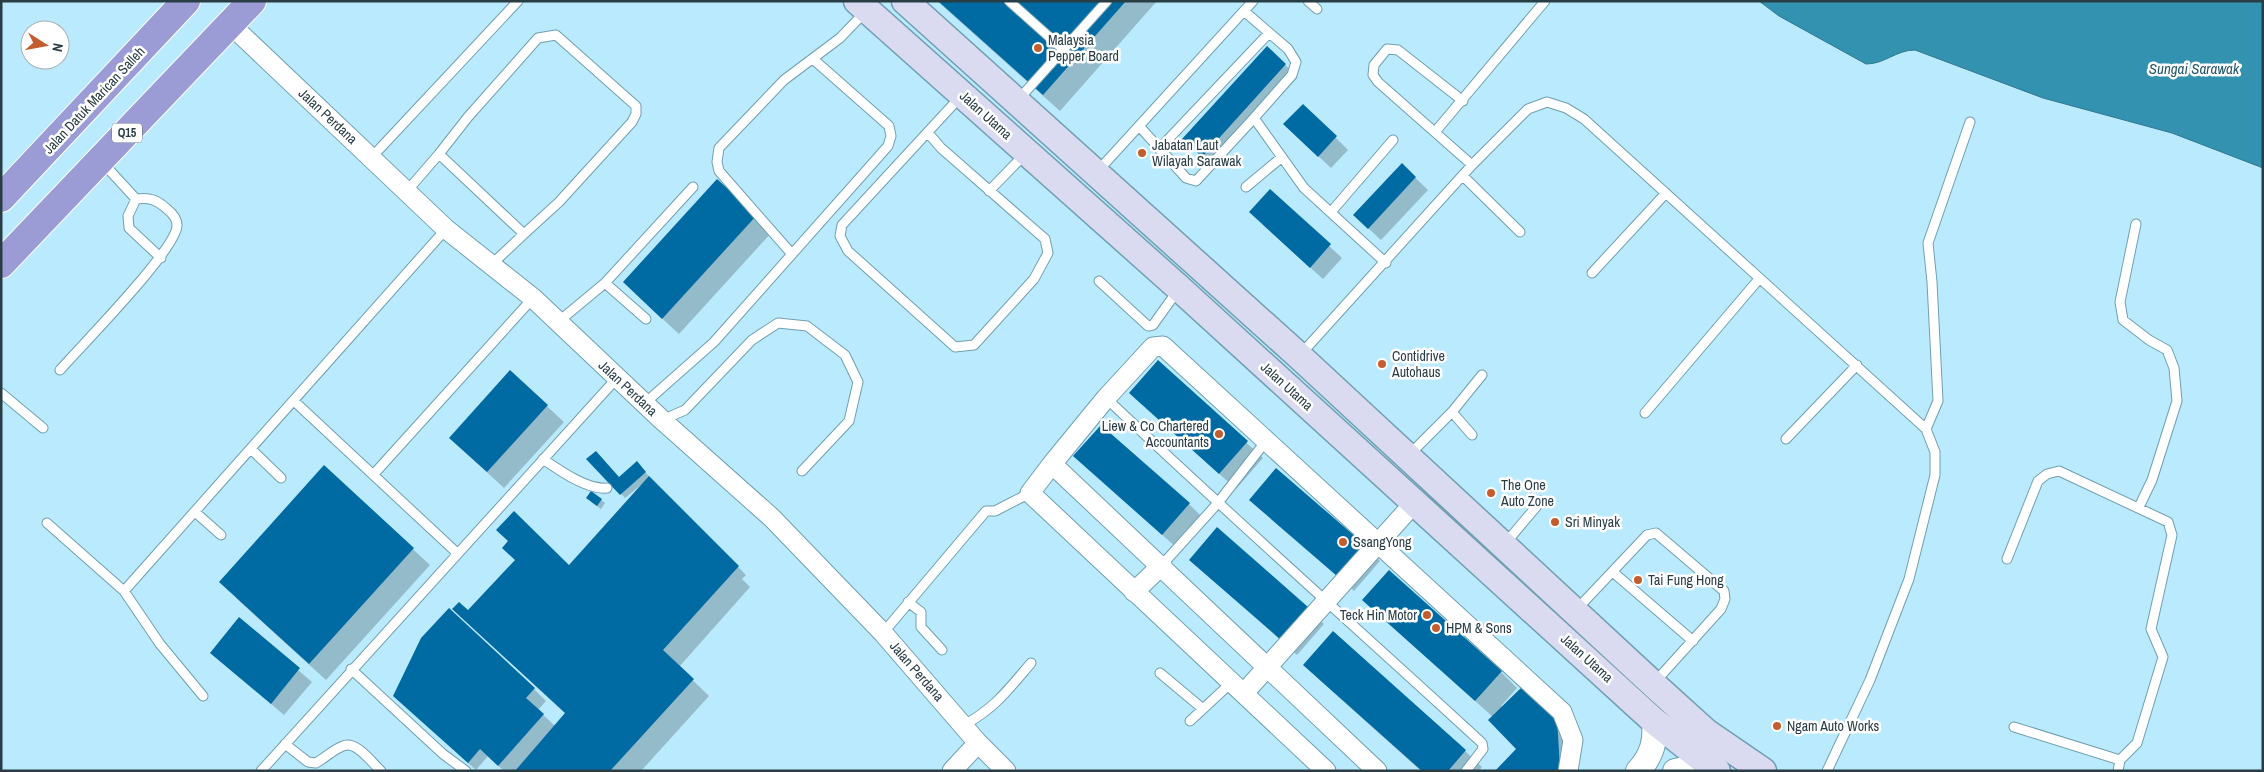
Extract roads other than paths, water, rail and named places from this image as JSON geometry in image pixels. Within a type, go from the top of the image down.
[{"type":"highway","name":"Jalan Datuk Marican Salleh","points":[[5,186],[186,1]]},
{"type":"highway","name":"Q15","points":[[1,264],[252,1]]},
{"type":"main road","name":"Jalan Utama","points":[[905,1],[1299,356],[1706,732],[1763,771]]},
{"type":"main road","name":"Jalan Utama","points":[[862,6],[1179,288],[1654,721],[1716,770]]},
{"type":"street","name":"Jalan Perdana","points":[[231,25],[446,229],[533,298],[662,420],[772,518],[884,634],[978,742],[1006,771]]},
{"type":"street","points":[[1326,771],[1030,493],[1106,398],[1152,347],[1163,346],[1562,712],[1573,740],[1568,771]]},
{"type":"street","points":[[1052,464],[1162,565],[1377,771]]},
{"type":"street","points":[[1238,687],[1267,665],[1328,601],[1415,502]]},
{"type":"street","points":[[1134,592],[1162,565]]},
{"type":"street","points":[[1638,771],[1651,753],[1655,735],[1654,721]]},
{"type":"street","points":[[952,771],[978,742]]},
{"type":"street","points":[[1675,771],[1695,767],[1716,770]]},
{"type":"lane","points":[[372,157],[518,1]]},
{"type":"lane","points":[[1009,1],[1064,51]]},
{"type":"lane","points":[[1016,102],[1108,1]]},
{"type":"lane","points":[[1096,174],[1253,1]]},
{"type":"lane","points":[[1308,1],[1317,9]]},
{"type":"lane","points":[[1435,132],[1463,101],[1545,1]]},
{"type":"lane","points":[[791,253],[718,171],[719,148],[784,80],[840,38],[862,6]]},
{"type":"lane","points":[[1140,127],[1186,178],[1196,181],[1254,118],[1292,75],[1296,62],[1288,49],[1244,11]]},
{"type":"lane","points":[[1159,148],[1269,33]]},
{"type":"lane","points":[[407,191],[468,117],[538,38],[546,35],[556,35],[636,106],[636,114],[632,122],[559,202],[491,265]]},
{"type":"lane","points":[[1463,101],[1398,50],[1387,49],[1374,65],[1373,75],[1472,165]]},
{"type":"lane","points":[[645,403],[714,342],[791,253],[888,146],[891,136],[889,126],[814,59]]},
{"type":"lane","points":[[929,134],[941,148],[1045,239],[1048,253],[1034,279],[974,345],[955,347],[848,251],[840,236],[842,225],[911,150],[929,134],[962,94]]},
{"type":"lane","points":[[1299,356],[1472,165],[1528,109],[1547,102],[1566,108],[1584,119],[1926,428],[1935,452],[1935,475],[1909,579],[1870,680],[1827,771]]},
{"type":"lane","points":[[1254,118],[1304,188],[1386,262]]},
{"type":"lane","points":[[1926,428],[1938,401],[1932,282],[1928,243],[1970,122]]},
{"type":"lane","points":[[1331,212],[1393,140]]},
{"type":"lane","points":[[989,191],[1027,152]]},
{"type":"lane","points":[[439,154],[524,234]]},
{"type":"lane","points":[[1246,187],[1282,157]]},
{"type":"lane","points":[[100,160],[136,199]]},
{"type":"lane","points":[[1463,176],[1520,232]]},
{"type":"lane","points":[[558,322],[605,284],[693,187]]},
{"type":"lane","points":[[1592,273],[1666,193]]},
{"type":"lane","points":[[60,370],[161,258],[175,234],[177,224],[174,216],[158,201],[146,198],[136,199]]},
{"type":"lane","points":[[136,199],[128,216],[129,228],[161,258]]},
{"type":"lane","points":[[2136,224],[2120,302],[2123,320],[2149,340],[2167,350],[2174,368],[2177,401],[2152,480],[2139,507]]},
{"type":"lane","points":[[124,591],[446,229]]},
{"type":"lane","points":[[1645,413],[1760,279]]},
{"type":"lane","points":[[1099,281],[1148,326],[1153,325],[1179,288]]},
{"type":"lane","points":[[605,284],[646,318]]},
{"type":"lane","points":[[373,475],[533,298]]},
{"type":"lane","points":[[662,420],[685,410],[752,340],[778,323],[807,326],[845,355],[858,382],[849,421],[802,471]]},
{"type":"lane","points":[[1786,439],[1857,365]]},
{"type":"lane","points":[[1408,457],[1452,412],[1482,375]]},
{"type":"lane","points":[[261,771],[351,669],[617,378]]},
{"type":"lane","points":[[1,393],[43,428]]},
{"type":"lane","points":[[1106,398],[1217,504],[1328,601],[1482,743],[1483,749],[1466,771]]},
{"type":"lane","points":[[294,401],[457,553]]},
{"type":"lane","points":[[1452,412],[1472,435]]},
{"type":"lane","points":[[1162,565],[1217,504],[1266,441]]},
{"type":"lane","points":[[251,449],[281,478]]},
{"type":"lane","points":[[543,458],[568,476],[601,488],[607,488]]},
{"type":"lane","points":[[2007,560],[2038,481],[2047,474],[2059,471],[2168,522],[2172,535],[2151,629],[2163,657],[2137,743],[2120,760],[2118,771]]},
{"type":"lane","points":[[884,634],[908,602],[986,511],[995,511],[1030,493]]},
{"type":"lane","points":[[1504,546],[1541,501]]},
{"type":"lane","points":[[196,512],[221,535]]},
{"type":"lane","points":[[47,523],[124,591],[160,644],[202,696]]},
{"type":"lane","points":[[1575,611],[1614,573],[1647,535],[1656,534],[1724,591],[1725,599],[1721,609],[1653,684]]},
{"type":"lane","points":[[1614,573],[1693,641]]},
{"type":"lane","points":[[908,602],[920,612],[920,627],[942,650]]},
{"type":"lane","points":[[964,725],[984,715],[999,702],[1031,663]]},
{"type":"lane","points":[[351,669],[443,754],[466,771]]},
{"type":"lane","points":[[1160,673],[1203,710]]},
{"type":"lane","points":[[1190,721],[1238,687]]},
{"type":"lane","points":[[2014,727],[2120,760]]},
{"type":"lane","points":[[284,744],[308,762],[316,763],[343,746],[350,745],[357,748],[381,771]]},
{"type":"water","name":"Sungai Sarawak","points":[[1759,1],[2263,1],[2263,168],[2172,133],[2043,98],[1915,50],[1902,52],[1879,62],[1866,64],[1779,16]]},
{"type":"place","name":"Malaysia Pepper Board","points":[[1038,48]]},
{"type":"place","name":"Jabatan Laut Wilayah Sarawak","points":[[1142,153]]},
{"type":"place","name":"Contidrive Autohaus","points":[[1382,364]]},
{"type":"place","name":"Liew & Co Chartered Accountants","points":[[1219,434]]},
{"type":"place","name":"The One Auto Zone","points":[[1491,493]]},
{"type":"place","name":"Sri Minyak","points":[[1555,522]]},
{"type":"place","name":"SsangYong","points":[[1343,542]]},
{"type":"place","name":"Tai Fung Hong","points":[[1638,580]]},
{"type":"place","name":"Teck Hin Motor","points":[[1427,615]]},
{"type":"place","name":"HPM & Sons","points":[[1436,628]]},
{"type":"place","name":"Ngam Auto Works","points":[[1777,726]]}]
